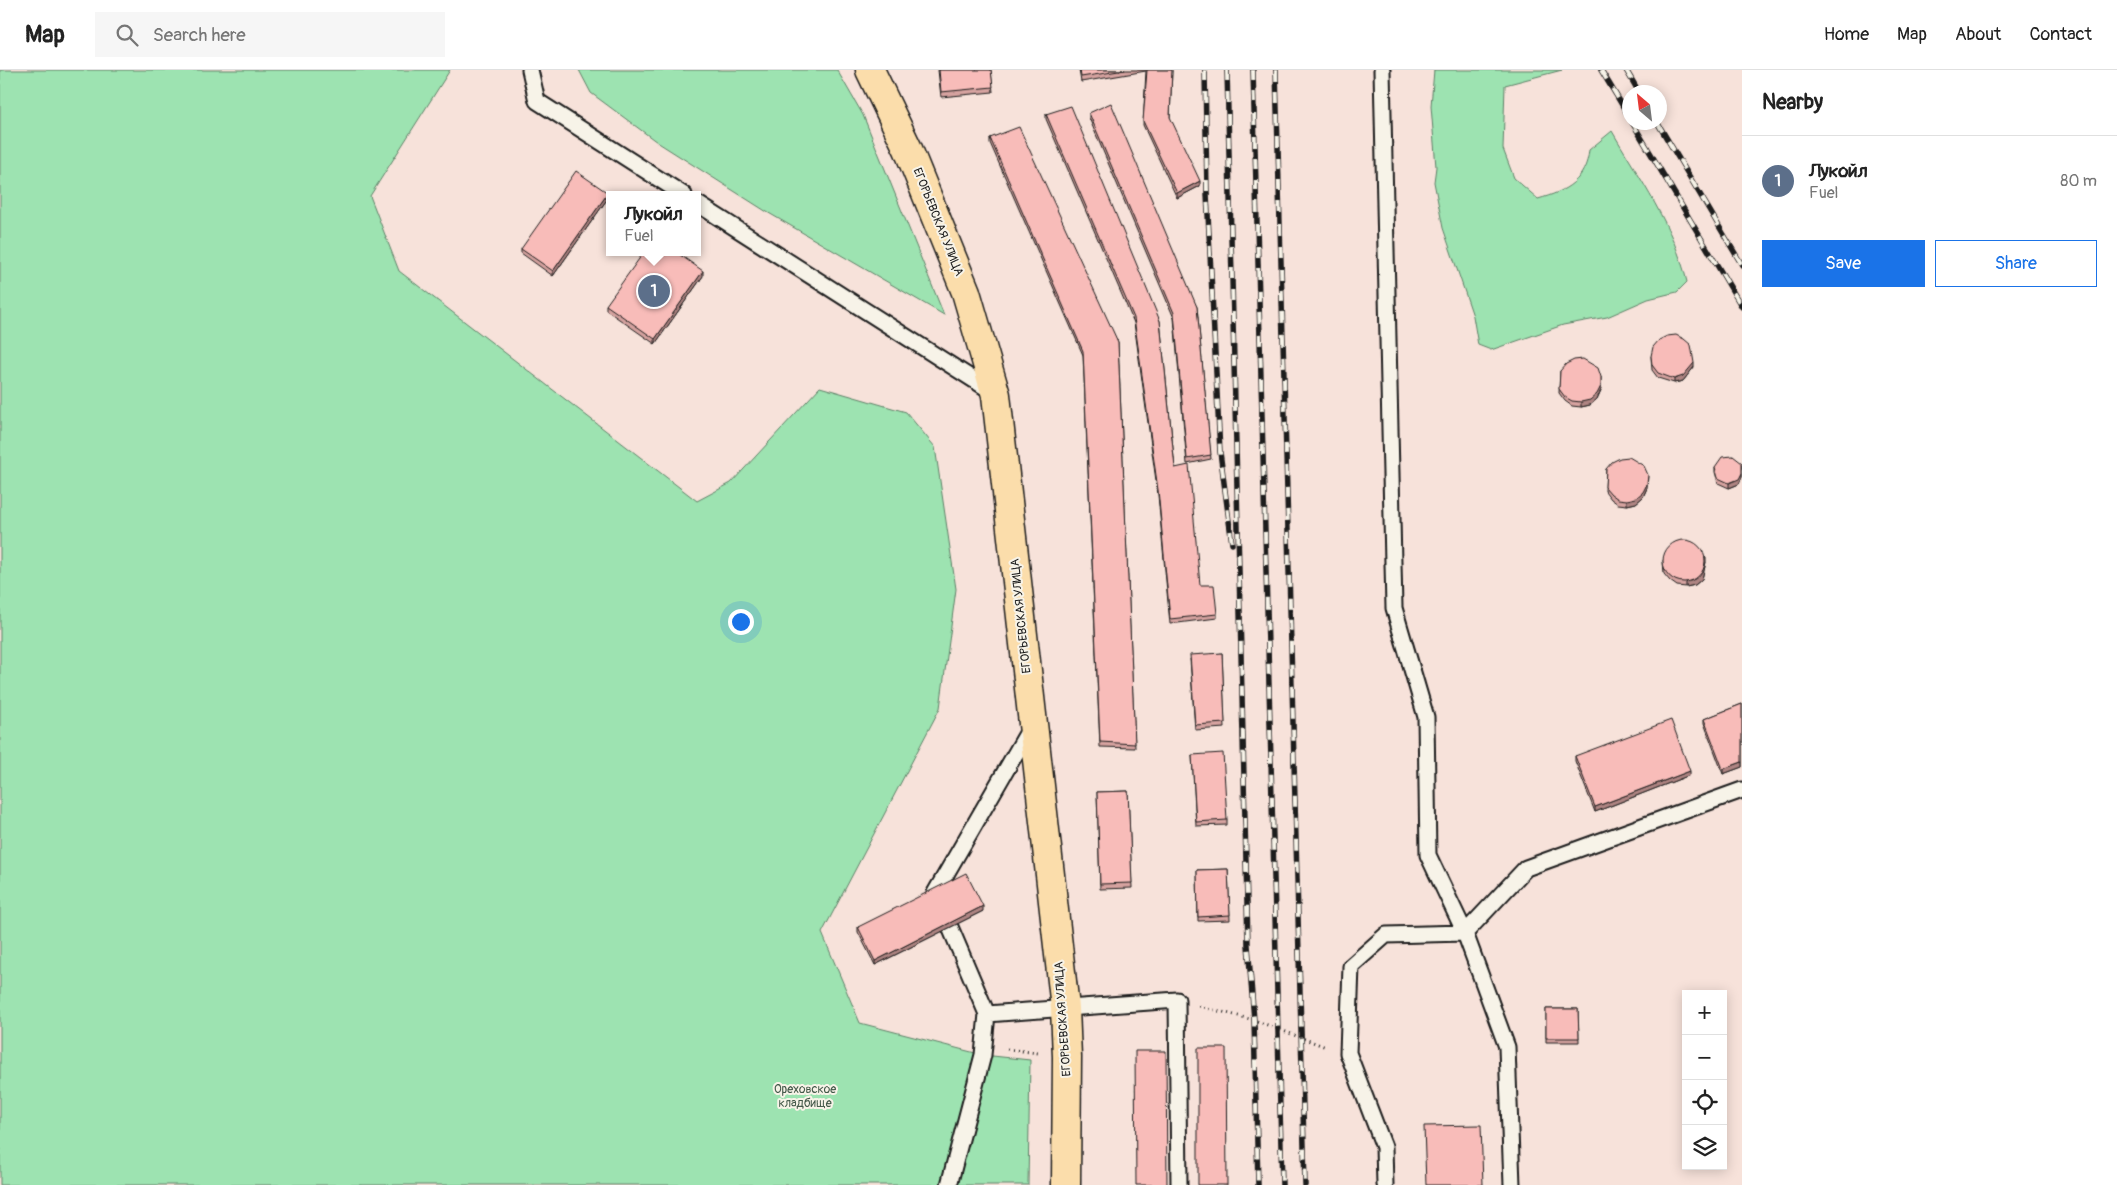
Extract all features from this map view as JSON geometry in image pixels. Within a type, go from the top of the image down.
[{"type":"highway","name":"ЕГОРЬЕВСКАЯ УЛИЦА","points":[[870,70],[908,149],[966,292],[996,394],[1064,1008],[1067,1057],[1066,1185]]},
{"type":"lane","points":[[530,70],[537,101],[678,191]]},
{"type":"lane","points":[[1382,70],[1394,608],[1426,717],[1428,855],[1465,933],[1507,1047],[1512,1185]]},
{"type":"lane","points":[[701,206],[996,394]]},
{"type":"lane","points":[[935,893],[1032,724]]},
{"type":"lane","points":[[1386,1185],[1384,1147],[1348,1054],[1351,966],[1386,935],[1465,933],[1526,868],[1742,790]]},
{"type":"lane","points":[[949,1185],[983,1055],[987,1014],[950,927]]},
{"type":"lane","points":[[987,1014],[1176,1000],[1179,1185]]},
{"type":"path","points":[[1176,1000],[1254,1020],[1300,1039],[1348,1054]]},
{"type":"green space","name":"Ореховское кладбище","points":[[0,70],[450,70],[370,196],[399,271],[697,501],[731,483],[820,387],[906,412],[935,447],[956,589],[940,708],[822,933],[860,1023],[983,1055],[1030,1060],[1028,1185],[0,1185]]},
{"type":"green space","points":[[579,70],[837,70],[863,115],[944,315],[767,212],[657,142],[591,93]]},
{"type":"green space","points":[[1434,70],[1562,70],[1505,85],[1503,149],[1514,178],[1538,199],[1558,192],[1579,177],[1584,169],[1589,150],[1612,131],[1645,185],[1665,223],[1674,242],[1687,282],[1677,292],[1648,299],[1607,317],[1563,325],[1491,350],[1478,345],[1473,316],[1443,228],[1434,182],[1436,167],[1431,106]]},
{"type":"building","points":[[939,70],[991,70],[993,87],[941,92]]},
{"type":"building","points":[[1080,70],[1125,70],[1081,77]]},
{"type":"building","points":[[1147,70],[1172,70],[1170,117],[1200,181],[1177,193],[1143,121]]},
{"type":"building","points":[[1111,103],[1197,307],[1211,455],[1187,459],[1174,313],[1089,113]]},
{"type":"building","points":[[1071,106],[1160,321],[1175,468],[1189,465],[1200,585],[1214,585],[1217,614],[1170,619],[1158,490],[1134,318],[1046,114]]},
{"type":"building","points":[[1019,127],[1118,342],[1135,744],[1100,742],[1083,351],[990,138]]},
{"type":"building","points":[[576,171],[606,192],[606,196],[553,271],[521,249]]},
{"type":"building","points":[[641,256],[682,256],[703,271],[655,339],[606,305]]},
{"type":"building","points":[[1676,335],[1691,345],[1694,363],[1683,376],[1674,379],[1658,373],[1652,365],[1651,356],[1653,347],[1659,340],[1667,336]]},
{"type":"building","points":[[1583,359],[1598,368],[1601,386],[1597,394],[1590,400],[1572,401],[1565,397],[1559,389],[1560,371],[1566,364],[1574,360]]},
{"type":"building","points":[[1733,456],[1742,463],[1742,473],[1739,479],[1729,483],[1718,478],[1715,467],[1722,457]]},
{"type":"building","points":[[1629,457],[1644,466],[1648,475],[1647,484],[1643,492],[1636,498],[1618,499],[1605,487],[1606,469],[1612,462],[1620,458]]},
{"type":"building","points":[[1688,540],[1696,543],[1702,549],[1705,561],[1702,573],[1696,579],[1680,582],[1672,579],[1666,573],[1663,557],[1666,549],[1672,543]]},
{"type":"building","points":[[1222,653],[1225,723],[1195,725],[1190,655]]},
{"type":"building","points":[[1742,704],[1742,762],[1723,769],[1704,719]]},
{"type":"building","points":[[1671,720],[1690,771],[1595,807],[1575,756]]},
{"type":"building","points":[[1223,753],[1227,820],[1196,822],[1192,755]]},
{"type":"building","points":[[1128,791],[1132,883],[1100,884],[1097,792]]},
{"type":"building","points":[[1228,869],[1230,915],[1198,917],[1197,870]]},
{"type":"building","points":[[966,873],[983,906],[875,961],[858,927]]},
{"type":"building","points":[[1546,1009],[1578,1009],[1579,1038],[1546,1038]]},
{"type":"building","points":[[1198,1048],[1226,1048],[1227,1185],[1198,1185]]},
{"type":"building","points":[[1135,1051],[1166,1051],[1167,1185],[1136,1185]]},
{"type":"building","points":[[1481,1125],[1483,1185],[1426,1185],[1424,1126]]},
{"type":"railway","points":[[1205,70],[1207,194],[1220,452],[1232,544]]},
{"type":"railway","points":[[1227,70],[1248,945],[1254,1020],[1258,1185]]},
{"type":"railway","points":[[1253,70],[1282,1185]]},
{"type":"railway","points":[[1276,70],[1305,1185]]},
{"type":"railway","points":[[1601,70],[1622,105]]},
{"type":"railway","points":[[1626,70],[1635,85]]},
{"type":"railway","points":[[1637,130],[1742,307]]},
{"type":"railway","points":[[1662,130],[1742,265]]},
{"type":"place","name":"Лукойл","points":[[654,291]]}]
